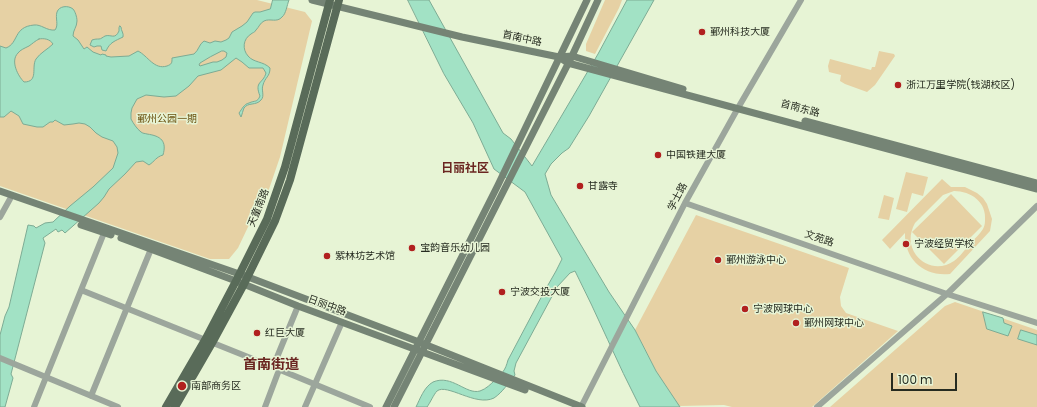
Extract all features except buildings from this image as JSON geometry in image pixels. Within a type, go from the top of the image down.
[{"type":"main road","points":[[312,0],[334,3]]},
{"type":"main road","points":[[394,407],[420,347],[587,0]]},
{"type":"main road","points":[[386,407],[420,347],[502,193],[572,56],[598,0]]},
{"type":"main road","name":"首南中路","points":[[334,3],[417,26],[559,58],[576,65],[618,73]]},
{"type":"main road","name":"天童南路","points":[[175,407],[242,279],[275,221],[290,180],[334,3]]},
{"type":"main road","name":"首南东路","points":[[559,58],[572,56],[618,73],[1037,189]]},
{"type":"main road","name":"首南东路","points":[[739,106],[1037,183]]},
{"type":"main road","points":[[0,193],[10,199],[79,222]]},
{"type":"main road","points":[[0,193],[56,214]]},
{"type":"main road","name":"日丽中路","points":[[79,222],[242,279],[516,384],[570,407]]},
{"type":"main road","name":"日丽中路","points":[[79,222],[104,233],[242,279],[298,306],[420,347]]},
{"type":"main road","name":"天童南路","points":[[166,407],[209,341]]},
{"type":"main road","points":[[516,384],[581,407]]},
{"type":"street","name":"学士路","points":[[581,407],[685,203],[739,106],[801,0]]},
{"type":"street","points":[[0,217],[10,199]]},
{"type":"street","name":"文苑路","points":[[685,203],[947,294],[1037,323]]},
{"type":"street","points":[[817,407],[947,294],[1037,206]]},
{"type":"street","points":[[34,407],[104,233]]},
{"type":"street","points":[[91,396],[151,249]]},
{"type":"street","points":[[81,290],[370,407]]},
{"type":"street","points":[[265,407],[276,368],[298,306]]},
{"type":"street","points":[[305,407],[342,322]]},
{"type":"street","points":[[0,358],[118,407]]},
{"type":"green space","name":"鄞州公园一期","points":[[0,0],[257,0],[305,12],[312,21],[280,157],[267,195],[248,227],[238,248],[229,259],[210,259],[0,186]]},
{"type":"green space","points":[[605,0],[622,0],[595,54],[586,51],[586,44]]},
{"type":"green space","points":[[879,51],[894,54],[895,56],[875,85],[867,92],[845,84],[840,81],[841,75],[829,72],[828,66],[830,59],[871,70],[872,67],[875,67]]},
{"type":"green space","points":[[906,172],[928,177],[923,196],[912,193],[907,212],[896,209]]},
{"type":"green space","points":[[942,179],[951,187],[965,187],[977,193],[987,204],[992,219],[990,231],[950,274],[932,273],[917,264],[908,251],[905,233],[890,249],[882,240]],"holes":[[[954,191],[972,195],[981,203],[985,214],[983,228],[954,261],[944,266],[929,265],[916,255],[912,247],[911,235],[913,227],[915,223],[943,195]]]},
{"type":"green space","points":[[951,194],[982,226],[944,264],[912,232]]},
{"type":"green space","points":[[884,195],[894,198],[889,220],[878,218]]},
{"type":"green space","name":"宁波网球中心","points":[[696,215],[849,268],[840,297],[841,306],[846,313],[898,331],[812,407],[732,407],[724,405],[679,406],[656,371],[635,330]]},
{"type":"green space","points":[[955,302],[1037,330],[1037,407],[830,407],[945,306]]},
{"type":"shaded area","points":[[273,0],[289,0],[285,12],[280,19],[266,20],[255,32],[248,36],[245,41],[244,47],[248,56],[270,68],[264,82],[262,98],[257,103],[246,106],[241,117],[239,113],[244,106],[259,98],[258,85],[265,77],[266,73],[263,68],[249,68],[236,58],[221,70],[198,76],[189,86],[176,96],[164,97],[146,95],[137,99],[132,108],[131,119],[141,132],[156,136],[162,140],[164,146],[163,155],[149,165],[143,161],[136,162],[109,189],[99,203],[65,233],[62,230],[58,232],[56,229],[43,238],[45,243],[11,374],[13,378],[5,407],[0,407],[0,335],[9,307],[28,225],[36,228],[45,223],[53,222],[113,168],[118,153],[117,147],[113,141],[102,137],[85,124],[79,123],[64,125],[55,120],[43,127],[37,127],[23,124],[19,116],[11,111],[4,117],[0,117],[0,46],[6,48],[10,46],[19,32],[27,26],[37,25],[49,30],[55,30],[57,26],[57,12],[60,8],[66,7],[73,9],[75,13],[77,23],[73,36],[78,40],[84,49],[87,47],[93,52],[111,57],[129,56],[138,51],[158,66],[162,67],[171,64],[172,58],[194,54],[204,41],[210,43],[226,40],[232,32],[247,22],[253,13],[270,9]],"holes":[[[39,39],[47,39],[53,44],[36,59],[32,80],[24,82],[19,76],[16,68],[16,56],[20,51]],[[222,51],[227,53],[226,57],[222,60],[199,65]]]},
{"type":"shaded area","points":[[408,0],[429,0],[503,133],[511,139],[532,166],[598,54],[627,0],[654,0],[589,116],[569,148],[551,164],[545,174],[551,195],[609,292],[635,330],[656,371],[680,407],[640,407],[575,271],[570,273],[557,287],[516,363],[514,371],[515,375],[497,396],[487,400],[479,400],[442,389],[436,392],[427,407],[416,407],[425,390],[433,382],[440,380],[453,382],[469,390],[480,391],[500,375],[505,369],[508,360],[562,259],[525,192],[494,169],[473,123],[444,74]]},
{"type":"shaded area","points":[[120,26],[123,37],[111,44],[106,51],[102,50],[101,46],[94,47],[90,45],[92,40],[100,39],[105,36],[116,35]]},
{"type":"shaded area","points":[[983,312],[1003,318],[1004,323],[1012,326],[1008,336],[987,329]]},
{"type":"shaded area","points":[[1021,330],[1037,335],[1037,345],[1018,339]]},
{"type":"place","name":"鄞州科技大厦","points":[[702,32]]},
{"type":"place","name":"浙江万里学院(钱湖校区)","points":[[898,85]]},
{"type":"place","name":"中国铁建大厦","points":[[658,155]]},
{"type":"place","name":"甘露寺","points":[[580,186]]},
{"type":"place","name":"宁波经贸学校","points":[[906,244]]},
{"type":"place","name":"宝韵音乐幼儿园","points":[[412,248]]},
{"type":"place","name":"紫林坊艺术馆","points":[[327,256]]},
{"type":"place","name":"鄞州游泳中心","points":[[718,260]]},
{"type":"place","name":"宁波交投大厦","points":[[502,292]]},
{"type":"place","name":"宁波网球中心","points":[[745,309]]},
{"type":"place","name":"鄞州网球中心","points":[[796,323]]},
{"type":"place","name":"红巨大厦","points":[[257,333]]},
{"type":"place","name":"南部商务区","points":[[182,386]]},
{"type":"district","name":"日丽社区","points":[[465,169]]},
{"type":"district","name":"首南街道","points":[[271,365]]}]
